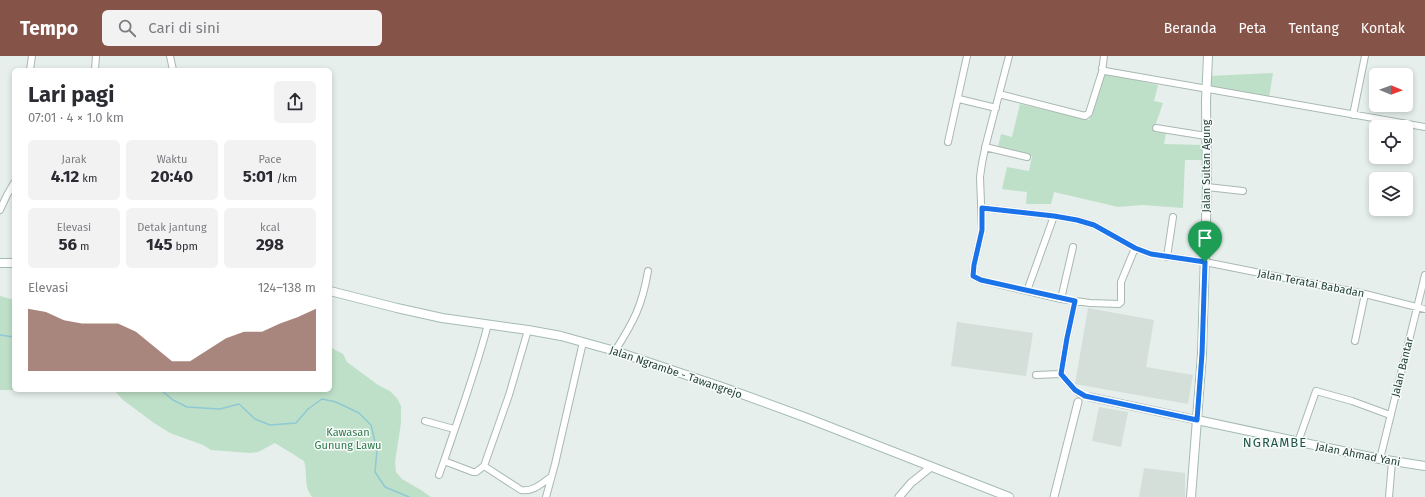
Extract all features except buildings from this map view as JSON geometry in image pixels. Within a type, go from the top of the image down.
[{"type":"main road","name":"Jalan Sultan Agung","points":[[1192,497],[1202,354],[1207,187],[1206,89],[1208,56]]},
{"type":"main road","points":[[0,263],[12,263]]},
{"type":"main road","name":"Jalan Ngrambe - Tawangrejo","points":[[332,292],[442,318],[528,330],[583,342],[615,351],[725,388],[1009,497]]},
{"type":"main road","name":"Jalan Ahmad Yani","points":[[1197,420],[1380,459],[1425,466]]},
{"type":"street","points":[[30,68],[32,56]]},
{"type":"street","points":[[95,68],[96,56]]},
{"type":"street","points":[[170,56],[173,68]]},
{"type":"street","points":[[948,142],[959,99],[967,56]]},
{"type":"street","points":[[1010,56],[985,147],[980,177],[982,230],[973,276],[981,280],[1061,299],[1119,304],[1121,302],[1122,282],[1135,248]]},
{"type":"street","points":[[999,94],[1085,116],[1089,114],[1104,56]]},
{"type":"street","points":[[1353,115],[1365,56]]},
{"type":"street","points":[[1102,68],[1106,71],[1425,127]]},
{"type":"street","points":[[959,99],[996,108]]},
{"type":"street","points":[[1156,128],[1206,136]]},
{"type":"street","points":[[985,147],[1027,157]]},
{"type":"street","points":[[0,210],[6,195],[12,186]]},
{"type":"street","points":[[1207,187],[1244,191]]},
{"type":"street","points":[[6,195],[12,197]]},
{"type":"street","name":"Jalan Teratai Babadan","points":[[982,208],[1054,216],[1094,225],[1135,248],[1151,254],[1205,262],[1365,294],[1425,309]]},
{"type":"street","points":[[1027,291],[1054,216]]},
{"type":"street","points":[[1167,257],[1173,217]]},
{"type":"street","points":[[1061,299],[1073,246]]},
{"type":"street","points":[[615,351],[637,315],[644,294],[648,271]]},
{"type":"street","name":"Jalan Bantar","points":[[1380,459],[1425,275]]},
{"type":"street","points":[[1355,341],[1365,294]]},
{"type":"street","points":[[1061,374],[1075,301]]},
{"type":"street","points":[[439,475],[478,363],[488,324]]},
{"type":"street","points":[[444,461],[473,472],[476,472],[484,466],[509,394],[528,330]]},
{"type":"street","points":[[546,497],[583,342]]},
{"type":"street","points":[[1036,375],[1061,374]]},
{"type":"street","points":[[1061,374],[1080,394],[1197,420]]},
{"type":"street","points":[[1298,442],[1316,391],[1352,401],[1390,415]]},
{"type":"street","points":[[1054,497],[1080,394]]},
{"type":"street","points":[[426,421],[454,429]]},
{"type":"street","points":[[1389,497],[1392,461]]},
{"type":"street","points":[[484,466],[521,490],[525,491],[533,490],[550,476]]},
{"type":"street","points":[[900,497],[911,483],[932,467]]},
{"type":"shaded area","points":[[1088,308],[1154,320],[1146,367],[1193,375],[1188,404],[1075,384]]},
{"type":"shaded area","points":[[957,322],[1033,333],[1026,376],[951,366]]},
{"type":"shaded area","points":[[1099,407],[1128,412],[1121,447],[1092,441]]},
{"type":"shaded area","points":[[1144,468],[1185,473],[1185,497],[1139,497]]},
{"type":"green space","points":[[1104,73],[1158,85],[1154,101],[1163,103],[1153,132],[1166,133],[1164,144],[1203,145],[1203,160],[1185,160],[1183,208],[1142,205],[1118,207],[1054,192],[1051,204],[1026,204],[1027,192],[1002,189],[1007,167],[1029,171],[1032,156],[998,147],[1001,134],[1012,137],[1020,104],[1089,120]]},
{"type":"green space","points":[[1273,73],[1269,98],[1209,88],[1210,76]]},
{"type":"green space","points":[[0,296],[12,299],[12,390],[0,390]]},
{"type":"green space","name":"Kawasan Gunung Lawu","points":[[332,348],[343,354],[347,362],[378,385],[390,391],[397,398],[401,406],[401,423],[395,462],[396,472],[402,479],[431,497],[312,497],[309,493],[307,484],[304,461],[275,443],[258,452],[250,453],[211,450],[203,445],[170,433],[123,400],[116,392],[332,392]]},
{"type":"waterway","points":[[0,335],[12,337]]},
{"type":"waterway","points":[[163,392],[173,400],[187,407],[220,409],[239,404],[255,419],[270,425],[296,423],[308,409],[322,399],[336,402],[359,413],[371,425],[377,450],[375,472],[385,487],[409,497]]},
{"type":"district","name":"NGRAMBE","points":[[1275,442]]},
{"type":"route","points":[[982,208],[1077,220],[1094,225],[1135,248],[1151,254],[1205,262],[1202,354],[1197,420],[1080,394],[1061,374],[1075,301],[981,280],[973,276],[982,230],[982,208]]}]
